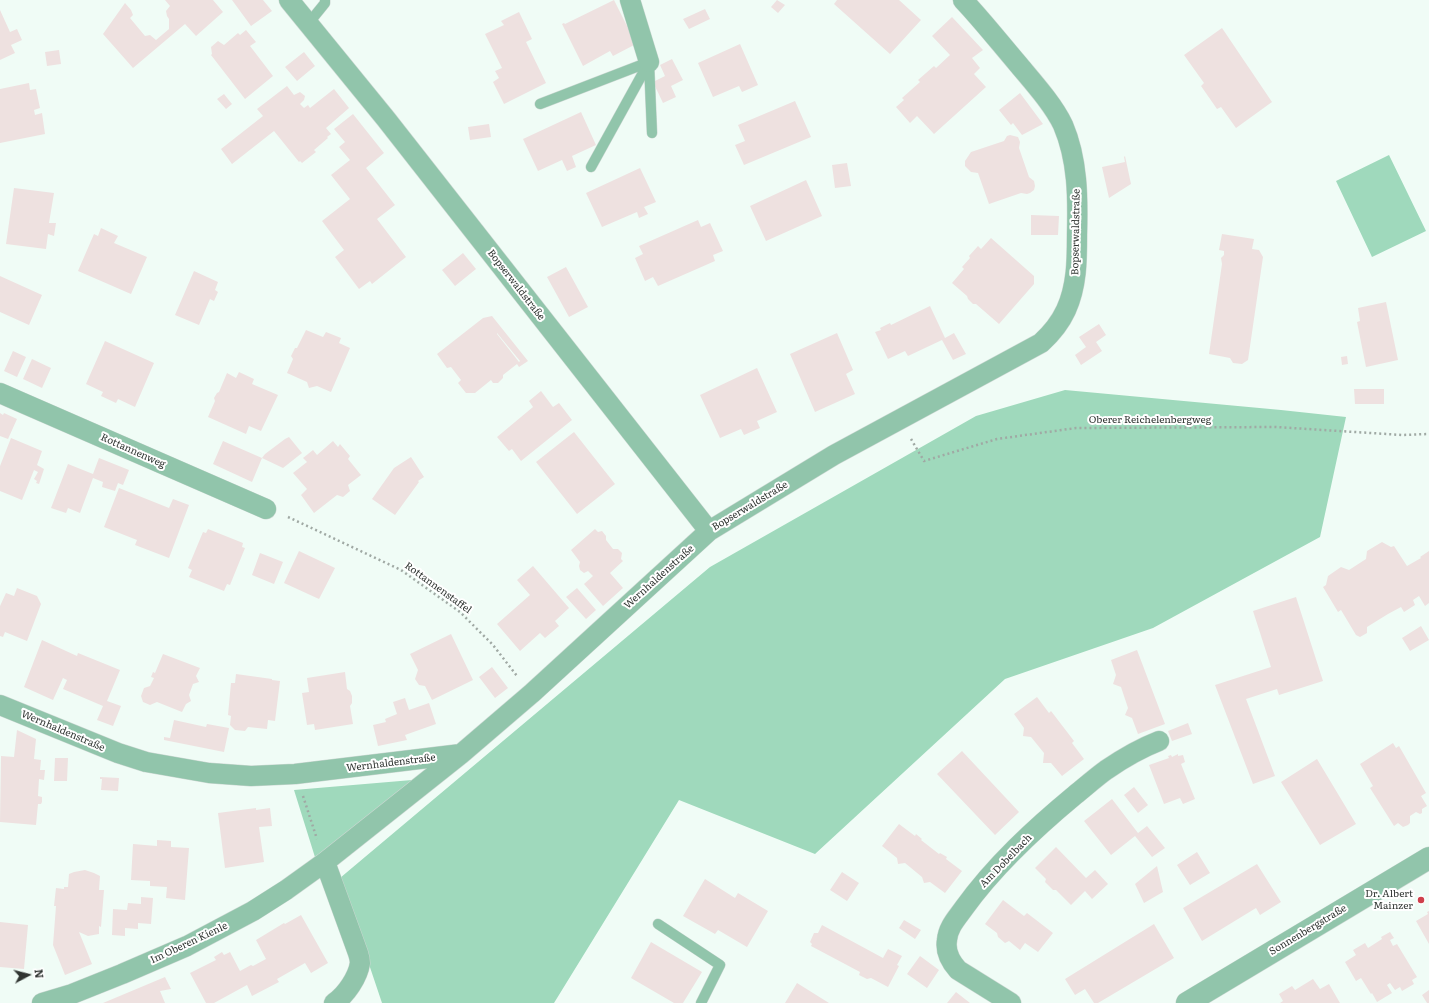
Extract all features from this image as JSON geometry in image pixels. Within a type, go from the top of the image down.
[{"type":"street","name":"Bopserwaldstraße","points":[[289,0],[386,119],[709,531],[834,455],[1041,343],[1057,327],[1067,309],[1074,286],[1077,264],[1078,198],[1075,166],[1070,146],[1062,124],[1035,85],[963,0]]},
{"type":"street","points":[[630,0],[649,62]]},
{"type":"street","name":"Rottannenweg","points":[[0,393],[266,509]]},
{"type":"street","name":"Wernhaldenstraße","points":[[0,705],[118,754],[146,762],[209,774],[251,776],[295,774],[461,754],[531,694],[709,531]]},
{"type":"street","name":"Am Dobelbach","points":[[1011,1003],[958,970],[952,964],[946,946],[952,925],[992,872],[1052,814],[1105,771],[1146,747],[1159,742]]},
{"type":"street","name":"Im Oberen Kienle","points":[[42,1003],[72,994],[122,974],[212,934],[253,911],[286,890],[325,862],[461,754]]},
{"type":"street","name":"Sonnenbergstraße","points":[[1187,1003],[1429,858]]},
{"type":"street","points":[[325,862],[358,953],[360,963],[355,978],[347,990],[334,1003]]},
{"type":"lane","points":[[308,24],[325,3],[325,0]]},
{"type":"lane","points":[[540,104],[649,62]]},
{"type":"lane","points":[[649,62],[652,133]]},
{"type":"lane","points":[[591,167],[649,62]]},
{"type":"lane","points":[[658,924],[720,965],[701,1003]]},
{"type":"path","name":"Oberer Reichelenbergweg","points":[[900,419],[924,461],[997,439],[1076,428],[1276,427],[1402,435],[1429,434]]},
{"type":"path","name":"Rottannenstaffel","points":[[266,509],[293,519],[340,541],[401,570],[413,578],[460,612],[493,645],[531,694]]},
{"type":"path","points":[[295,774],[325,862]]},
{"type":"green space","points":[[1389,155],[1426,231],[1372,257],[1336,181]]},
{"type":"green space","points":[[1065,390],[1346,417],[1320,537],[1153,628],[1005,679],[815,854],[679,800],[554,1003],[382,1003],[340,878],[710,567],[976,416]]},
{"type":"green space","points":[[424,779],[319,870],[294,790]]},
{"type":"building","points":[[165,0],[213,0],[223,12],[196,36],[185,24],[133,68],[103,34],[125,3],[133,15],[130,18],[145,36],[150,35],[156,40],[169,29],[169,19],[166,11],[170,6]]},
{"type":"building","points":[[232,0],[263,0],[272,11],[251,26]]},
{"type":"building","points":[[614,0],[636,44],[613,56],[610,51],[583,66],[562,24],[565,24]]},
{"type":"building","points":[[777,0],[785,5],[778,13],[771,7]]},
{"type":"building","points":[[837,0],[899,0],[921,20],[890,54],[834,4]]},
{"type":"building","points":[[705,9],[710,19],[689,29],[683,19]]},
{"type":"building","points":[[0,10],[10,32],[17,29],[22,40],[11,45],[15,53],[0,60]]},
{"type":"building","points":[[519,12],[532,39],[526,42],[546,83],[504,104],[493,82],[499,78],[495,71],[502,68],[485,34],[504,25],[501,21]]},
{"type":"building","points":[[952,17],[983,50],[972,58],[980,68],[974,74],[986,87],[934,134],[917,116],[910,123],[896,107],[904,100],[902,98],[920,82],[918,80],[934,66],[936,68],[950,55],[932,36]]},
{"type":"building","points":[[1222,28],[1272,102],[1236,128],[1221,107],[1217,109],[1201,86],[1204,83],[1184,55]]},
{"type":"building","points":[[246,30],[256,42],[250,46],[273,76],[245,99],[211,55],[211,47],[218,41],[224,45],[238,33],[240,35]]},
{"type":"building","points":[[740,44],[758,85],[742,92],[739,86],[713,97],[698,63]]},
{"type":"building","points":[[59,50],[61,64],[47,66],[45,52]]},
{"type":"building","points":[[304,52],[315,66],[297,81],[285,67]]},
{"type":"building","points":[[672,59],[683,80],[671,86],[676,97],[663,103],[653,82],[665,76],[660,65]]},
{"type":"building","points":[[29,83],[30,90],[36,89],[40,108],[34,110],[35,115],[42,113],[45,134],[0,143],[0,89]]},
{"type":"building","points":[[287,86],[294,95],[300,92],[305,96],[304,100],[300,104],[304,108],[308,105],[310,108],[334,89],[349,108],[326,128],[331,134],[314,150],[316,152],[302,163],[300,161],[299,162],[274,131],[232,164],[221,149],[263,116],[257,109]]},
{"type":"building","points":[[1020,93],[1043,124],[1022,135],[1013,123],[1011,125],[999,110]]},
{"type":"building","points":[[224,94],[232,104],[226,109],[217,99]]},
{"type":"building","points":[[795,101],[811,137],[744,165],[735,145],[745,141],[738,125]]},
{"type":"building","points":[[581,112],[596,145],[572,156],[576,167],[567,171],[562,160],[538,171],[523,139]]},
{"type":"building","points":[[353,114],[384,153],[366,168],[395,205],[377,219],[406,257],[372,284],[370,281],[359,289],[335,257],[344,250],[322,221],[350,199],[331,175],[350,160],[339,147],[345,142],[334,129]]},
{"type":"building","points":[[489,124],[491,137],[470,140],[468,127]]},
{"type":"building","points":[[1010,135],[1018,137],[1020,142],[1019,148],[1029,177],[1034,181],[1034,190],[1027,194],[1021,193],[989,204],[978,173],[971,172],[965,166],[965,161],[971,152],[1004,141],[1007,136]]},
{"type":"building","points":[[1125,156],[1131,184],[1109,198],[1102,167],[1125,162]]},
{"type":"building","points":[[847,163],[851,186],[835,188],[832,165]]},
{"type":"building","points":[[640,168],[656,202],[644,207],[648,214],[639,218],[637,212],[602,227],[586,193]]},
{"type":"building","points":[[806,180],[822,216],[766,241],[750,206]]},
{"type":"building","points":[[14,188],[54,193],[49,223],[56,223],[54,236],[48,234],[46,249],[6,244]]},
{"type":"building","points":[[1031,215],[1059,216],[1058,235],[1031,235]]},
{"type":"building","points":[[698,220],[701,227],[710,223],[723,251],[713,255],[715,261],[658,286],[653,277],[645,281],[635,258],[643,254],[639,246]]},
{"type":"building","points":[[101,228],[118,236],[114,243],[147,257],[131,294],[78,271],[94,234],[98,236]]},
{"type":"building","points":[[1222,234],[1254,239],[1252,249],[1259,250],[1263,257],[1248,360],[1242,364],[1233,363],[1230,358],[1209,354],[1222,264],[1221,258],[1224,255],[1224,251],[1219,250]]},
{"type":"building","points":[[991,238],[1034,276],[1034,284],[999,324],[976,304],[973,304],[967,296],[952,283],[964,269],[962,267],[970,258],[969,256],[978,246],[981,249]]},
{"type":"building","points":[[463,253],[476,269],[455,286],[442,270]]},
{"type":"building","points":[[566,267],[588,307],[569,317],[547,277]]},
{"type":"building","points":[[194,271],[218,282],[215,290],[218,292],[214,301],[210,299],[199,325],[175,315]]},
{"type":"building","points":[[0,276],[42,295],[29,325],[0,312]]},
{"type":"building","points":[[1386,302],[1398,360],[1366,367],[1357,322],[1360,321],[1358,308]]},
{"type":"building","points":[[930,306],[945,338],[954,333],[966,354],[953,360],[942,340],[908,356],[905,351],[888,359],[875,332],[881,330],[880,328],[890,323],[891,325]]},
{"type":"building","points":[[492,316],[528,361],[519,367],[517,364],[503,375],[503,378],[498,383],[493,383],[491,380],[475,393],[466,393],[458,383],[461,380],[451,367],[447,368],[437,354],[483,318]],"holes":[[[497,333],[520,361],[519,362]]]},
{"type":"building","points":[[1099,324],[1106,335],[1096,342],[1102,351],[1081,365],[1075,355],[1086,347],[1079,337]]},
{"type":"building","points":[[306,330],[323,337],[326,332],[341,338],[339,343],[350,348],[331,392],[317,386],[309,388],[307,382],[287,373],[293,359],[291,356]]},
{"type":"building","points":[[837,333],[853,370],[846,374],[855,394],[815,412],[790,354]]},
{"type":"building","points":[[105,341],[154,363],[135,407],[118,399],[116,403],[101,396],[103,392],[86,384]]},
{"type":"building","points":[[13,351],[26,357],[17,377],[4,371]]},
{"type":"building","points":[[1347,356],[1348,364],[1342,365],[1341,357]]},
{"type":"building","points":[[32,359],[51,368],[42,388],[23,379]]},
{"type":"building","points":[[757,368],[777,412],[757,421],[760,428],[744,435],[741,429],[720,438],[700,395]]},
{"type":"building","points":[[239,372],[254,379],[252,384],[278,395],[261,431],[249,426],[246,434],[208,417],[215,401],[214,398],[219,392],[227,373],[236,378]]},
{"type":"building","points":[[1354,389],[1384,389],[1384,404],[1355,404]]},
{"type":"building","points":[[541,391],[553,407],[559,403],[572,420],[521,461],[512,449],[509,451],[497,437],[533,407],[529,401]]},
{"type":"building","points":[[0,413],[3,415],[4,413],[17,419],[8,439],[0,436]]},
{"type":"building","points":[[574,432],[615,484],[577,514],[536,462]]},
{"type":"building","points":[[289,437],[302,453],[283,468],[262,458],[265,454]]},
{"type":"building","points":[[11,438],[42,451],[37,465],[44,469],[39,484],[36,483],[37,481],[34,479],[38,472],[34,470],[22,500],[0,491],[0,466]]},
{"type":"building","points":[[223,441],[262,458],[252,482],[213,464]]},
{"type":"building","points":[[333,441],[338,447],[340,444],[350,456],[348,459],[361,475],[348,485],[350,491],[343,497],[337,495],[314,513],[301,495],[307,489],[293,473],[307,462],[303,458],[313,450],[317,455]]},
{"type":"building","points":[[411,457],[424,477],[418,481],[419,482],[395,515],[372,499],[394,468]]},
{"type":"building","points":[[99,458],[129,470],[123,485],[118,483],[115,491],[102,487],[103,482],[93,478],[80,513],[68,508],[66,513],[51,508],[68,464],[93,474]]},
{"type":"building","points":[[119,488],[169,508],[173,499],[189,505],[169,558],[135,545],[137,540],[104,527]]},
{"type":"building","points":[[208,529],[243,543],[242,547],[245,548],[230,585],[227,584],[224,591],[189,577],[192,570],[188,568],[203,532],[206,533]]},
{"type":"building","points":[[595,529],[598,532],[602,531],[606,536],[606,540],[613,549],[618,549],[622,553],[621,559],[623,561],[610,573],[623,588],[603,606],[584,584],[593,576],[588,571],[584,573],[580,570],[580,562],[571,550]]},
{"type":"building","points":[[1382,542],[1391,547],[1394,546],[1407,566],[1421,558],[1420,557],[1429,551],[1429,603],[1425,606],[1419,596],[1413,600],[1415,605],[1404,612],[1401,607],[1388,614],[1367,627],[1367,633],[1360,637],[1356,635],[1341,610],[1338,612],[1323,587],[1326,585],[1328,576],[1341,567],[1349,570],[1366,559],[1367,551]]},
{"type":"building","points":[[299,551],[335,568],[319,599],[284,583]]},
{"type":"building","points":[[260,553],[283,562],[274,584],[252,575]]},
{"type":"building","points":[[533,566],[569,608],[555,621],[559,626],[545,638],[540,633],[520,651],[497,624],[530,595],[517,580]]},
{"type":"building","points":[[17,588],[37,596],[41,604],[27,641],[5,632],[3,637],[0,636],[0,606],[6,593],[14,596]]},
{"type":"building","points":[[577,588],[596,610],[586,619],[566,597]]},
{"type":"building","points":[[1296,597],[1323,681],[1279,695],[1277,689],[1246,699],[1275,776],[1253,784],[1215,685],[1271,667],[1253,611]]},
{"type":"building","points":[[1421,626],[1429,640],[1410,651],[1402,638]]},
{"type":"building","points":[[451,634],[473,680],[432,700],[425,686],[419,685],[415,679],[418,670],[410,654]]},
{"type":"building","points":[[42,640],[77,656],[78,653],[120,670],[107,701],[121,706],[113,726],[97,720],[103,706],[63,689],[67,680],[63,678],[53,700],[24,687]]},
{"type":"building","points":[[1137,650],[1165,724],[1138,734],[1132,718],[1125,715],[1128,708],[1121,687],[1113,684],[1116,675],[1111,660]]},
{"type":"building","points":[[163,654],[200,668],[196,676],[199,682],[193,684],[189,695],[191,701],[186,704],[182,712],[157,702],[150,705],[143,702],[141,696],[144,688],[150,686],[154,678],[151,677],[153,672],[155,673]]},
{"type":"building","points":[[492,667],[508,688],[495,698],[479,677]]},
{"type":"building","points":[[345,672],[347,689],[350,691],[352,696],[352,703],[350,706],[353,724],[315,730],[314,724],[307,725],[302,693],[309,692],[307,678]]},
{"type":"building","points":[[236,674],[280,681],[275,721],[268,720],[267,729],[248,727],[245,731],[235,730],[230,725],[231,716],[228,715],[231,683],[235,683]]},
{"type":"building","points":[[1037,697],[1049,713],[1051,711],[1074,741],[1072,743],[1084,759],[1062,776],[1051,763],[1043,763],[1044,753],[1031,737],[1023,736],[1024,728],[1014,714]]},
{"type":"building","points":[[405,698],[409,710],[429,703],[436,724],[405,735],[407,740],[378,746],[373,725],[386,722],[385,719],[397,714],[393,702]]},
{"type":"building","points":[[174,720],[206,727],[207,724],[229,728],[224,752],[164,740],[164,737],[170,738]]},
{"type":"building","points":[[1188,723],[1192,734],[1172,741],[1168,731]]},
{"type":"building","points":[[17,730],[36,739],[34,759],[41,760],[40,770],[45,770],[44,780],[39,779],[38,796],[42,797],[42,802],[41,804],[38,804],[36,825],[0,822],[1,756],[14,757]]},
{"type":"building","points":[[1393,743],[1396,748],[1399,746],[1426,793],[1421,796],[1427,806],[1422,809],[1422,813],[1420,814],[1416,812],[1410,816],[1410,823],[1403,827],[1398,823],[1394,826],[1370,788],[1373,786],[1360,764]]},
{"type":"building","points":[[962,751],[1019,812],[995,835],[937,774]]},
{"type":"building","points":[[1178,754],[1178,756],[1183,755],[1185,762],[1181,764],[1195,799],[1183,804],[1180,798],[1164,804],[1149,765],[1169,758],[1168,756],[1171,755],[1172,757]]},
{"type":"building","points":[[55,758],[68,758],[67,781],[54,781]]},
{"type":"building","points":[[1317,759],[1356,824],[1320,845],[1281,782]]},
{"type":"building","points":[[100,777],[119,778],[118,791],[101,790],[102,779],[100,779]]},
{"type":"building","points":[[1134,787],[1148,805],[1138,813],[1124,795]]},
{"type":"building","points":[[1112,799],[1138,833],[1147,826],[1165,848],[1152,857],[1135,836],[1111,855],[1084,821]]},
{"type":"building","points":[[256,808],[256,810],[270,808],[272,826],[259,827],[264,862],[225,868],[218,813]]},
{"type":"building","points":[[899,824],[915,836],[916,834],[922,839],[921,840],[939,854],[940,853],[947,857],[946,859],[962,871],[945,893],[930,882],[924,883],[922,877],[905,863],[898,864],[897,858],[882,846]]},
{"type":"building","points":[[157,840],[171,841],[171,847],[189,848],[185,900],[166,898],[167,887],[150,886],[150,881],[131,880],[133,844],[157,846]]},
{"type":"building","points":[[1056,847],[1086,878],[1095,870],[1108,884],[1092,899],[1085,891],[1071,905],[1056,890],[1053,890],[1045,882],[1046,879],[1035,868]]},
{"type":"building","points":[[1197,852],[1210,873],[1190,885],[1177,865]]},
{"type":"building","points":[[1257,864],[1281,902],[1260,915],[1256,908],[1202,941],[1183,908]]},
{"type":"building","points":[[1157,866],[1163,892],[1144,903],[1135,884]]},
{"type":"building","points":[[85,870],[100,876],[99,890],[104,890],[101,927],[99,926],[99,934],[88,936],[79,932],[92,964],[65,975],[53,945],[56,888],[64,889],[64,887],[68,887],[69,874]]},
{"type":"building","points":[[842,872],[859,883],[847,901],[830,890]]},
{"type":"building","points":[[705,879],[735,898],[738,893],[768,911],[747,947],[718,930],[715,934],[683,916]]},
{"type":"building","points":[[141,897],[153,898],[151,924],[138,923],[138,929],[125,928],[125,936],[112,935],[113,909],[127,910],[128,903],[141,904]]},
{"type":"building","points":[[1003,900],[1024,916],[1027,913],[1053,933],[1038,952],[1025,943],[1020,950],[1009,941],[1005,943],[998,937],[997,933],[985,924]]},
{"type":"building","points":[[1429,911],[1429,944],[1416,921],[1428,914],[1427,912]]},
{"type":"building","points":[[301,915],[328,963],[311,973],[305,963],[277,979],[279,982],[252,996],[247,985],[214,1003],[206,1003],[190,973],[216,960],[214,957],[222,952],[224,955],[230,952],[240,971],[251,965],[253,966],[266,959],[256,940],[284,923],[285,924]]},
{"type":"building","points":[[904,920],[921,930],[915,939],[899,928]]},
{"type":"building","points":[[0,922],[28,925],[24,969],[0,967]]},
{"type":"building","points":[[1154,924],[1174,958],[1098,1003],[1094,1003],[1085,989],[1075,995],[1065,979]]},
{"type":"building","points":[[822,925],[883,958],[888,949],[902,956],[897,965],[899,966],[888,987],[871,978],[867,979],[859,975],[860,972],[811,946],[812,944],[810,942],[814,933],[818,933]]},
{"type":"building","points":[[1390,932],[1394,938],[1390,940],[1393,946],[1397,944],[1417,977],[1412,980],[1414,984],[1402,991],[1400,987],[1395,990],[1390,983],[1387,985],[1392,993],[1377,1002],[1361,978],[1356,981],[1345,962],[1356,955],[1353,950],[1365,943],[1368,948],[1382,939],[1381,937]]},
{"type":"building","points":[[651,942],[702,972],[683,1003],[674,1003],[631,978]]},
{"type":"building","points":[[920,956],[939,970],[927,988],[907,974]]},
{"type":"building","points":[[165,977],[171,989],[160,991],[165,1003],[103,1003]]},
{"type":"building","points":[[1313,979],[1320,989],[1329,984],[1340,1003],[1280,1003],[1283,1001],[1279,994],[1292,986],[1295,990]]},
{"type":"building","points":[[797,983],[829,1003],[785,1003]]},
{"type":"building","points":[[1429,990],[1429,1003],[1427,1003],[1422,995]]},
{"type":"building","points":[[956,992],[970,1003],[947,1003]]},
{"type":"place","name":"Dr. Albert Mainzer","points":[[1421,900]]}]
